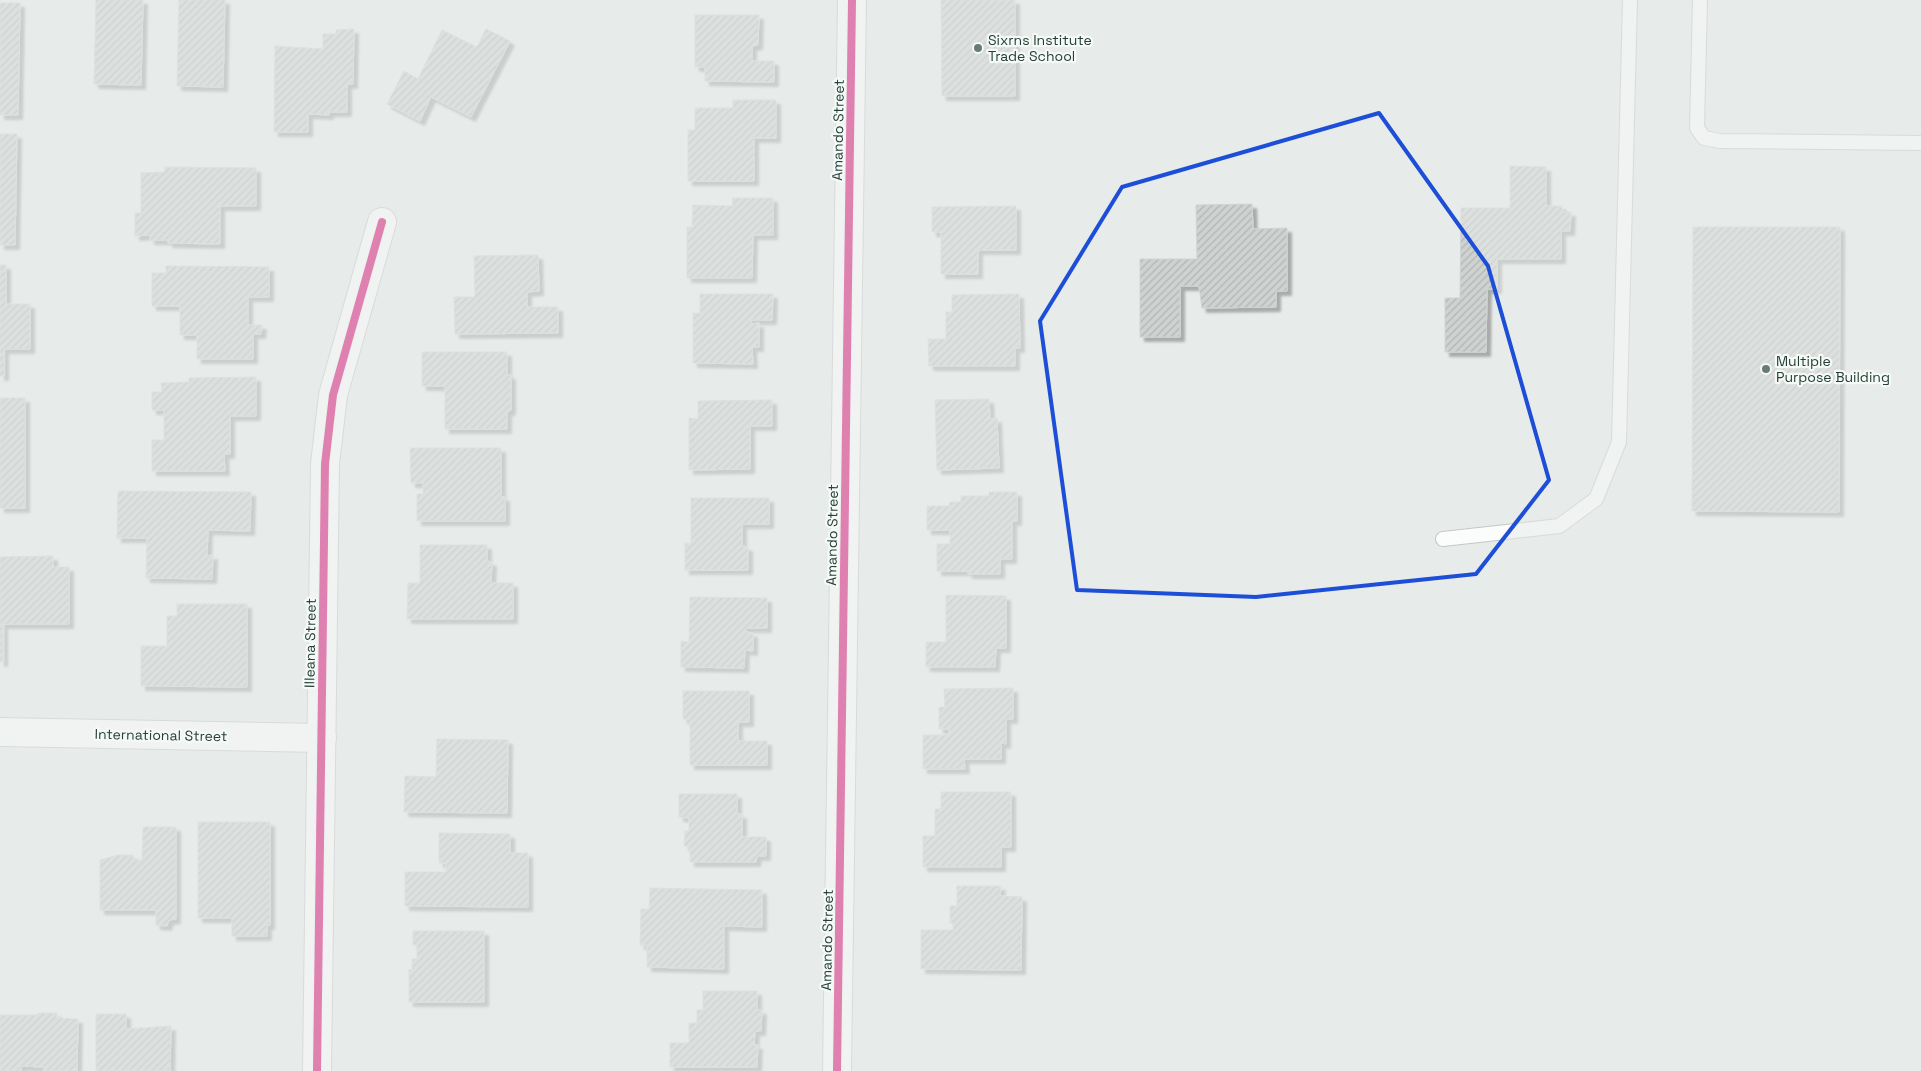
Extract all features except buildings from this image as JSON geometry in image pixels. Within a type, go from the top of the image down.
[{"type":"street","name":"Amando Street","points":[[837,1071],[852,0]]},
{"type":"street","name":"Illeana Street","points":[[318,1071],[326,454],[333,395],[382,222]]},
{"type":"street","name":"International Street","points":[[0,732],[322,738]]},
{"type":"lane","points":[[1443,539],[1559,526],[1596,499],[1619,442],[1630,0]]},
{"type":"lane","points":[[1700,0],[1697,128],[1704,138],[1720,141],[1921,143]]},
{"type":"highlighted area","points":[[1379,113],[1488,266],[1549,480],[1476,574],[1256,597],[1077,590],[1040,321],[1122,187]]},
{"type":"cycle path","points":[[837,1071],[852,0]]},
{"type":"cycle path","points":[[317,1071],[325,464],[333,395],[382,222]]},
{"type":"place","name":"Sixrns Institute Trade School","points":[[978,48]]},
{"type":"place","name":"Multiple Purpose Building","points":[[1766,369]]}]
